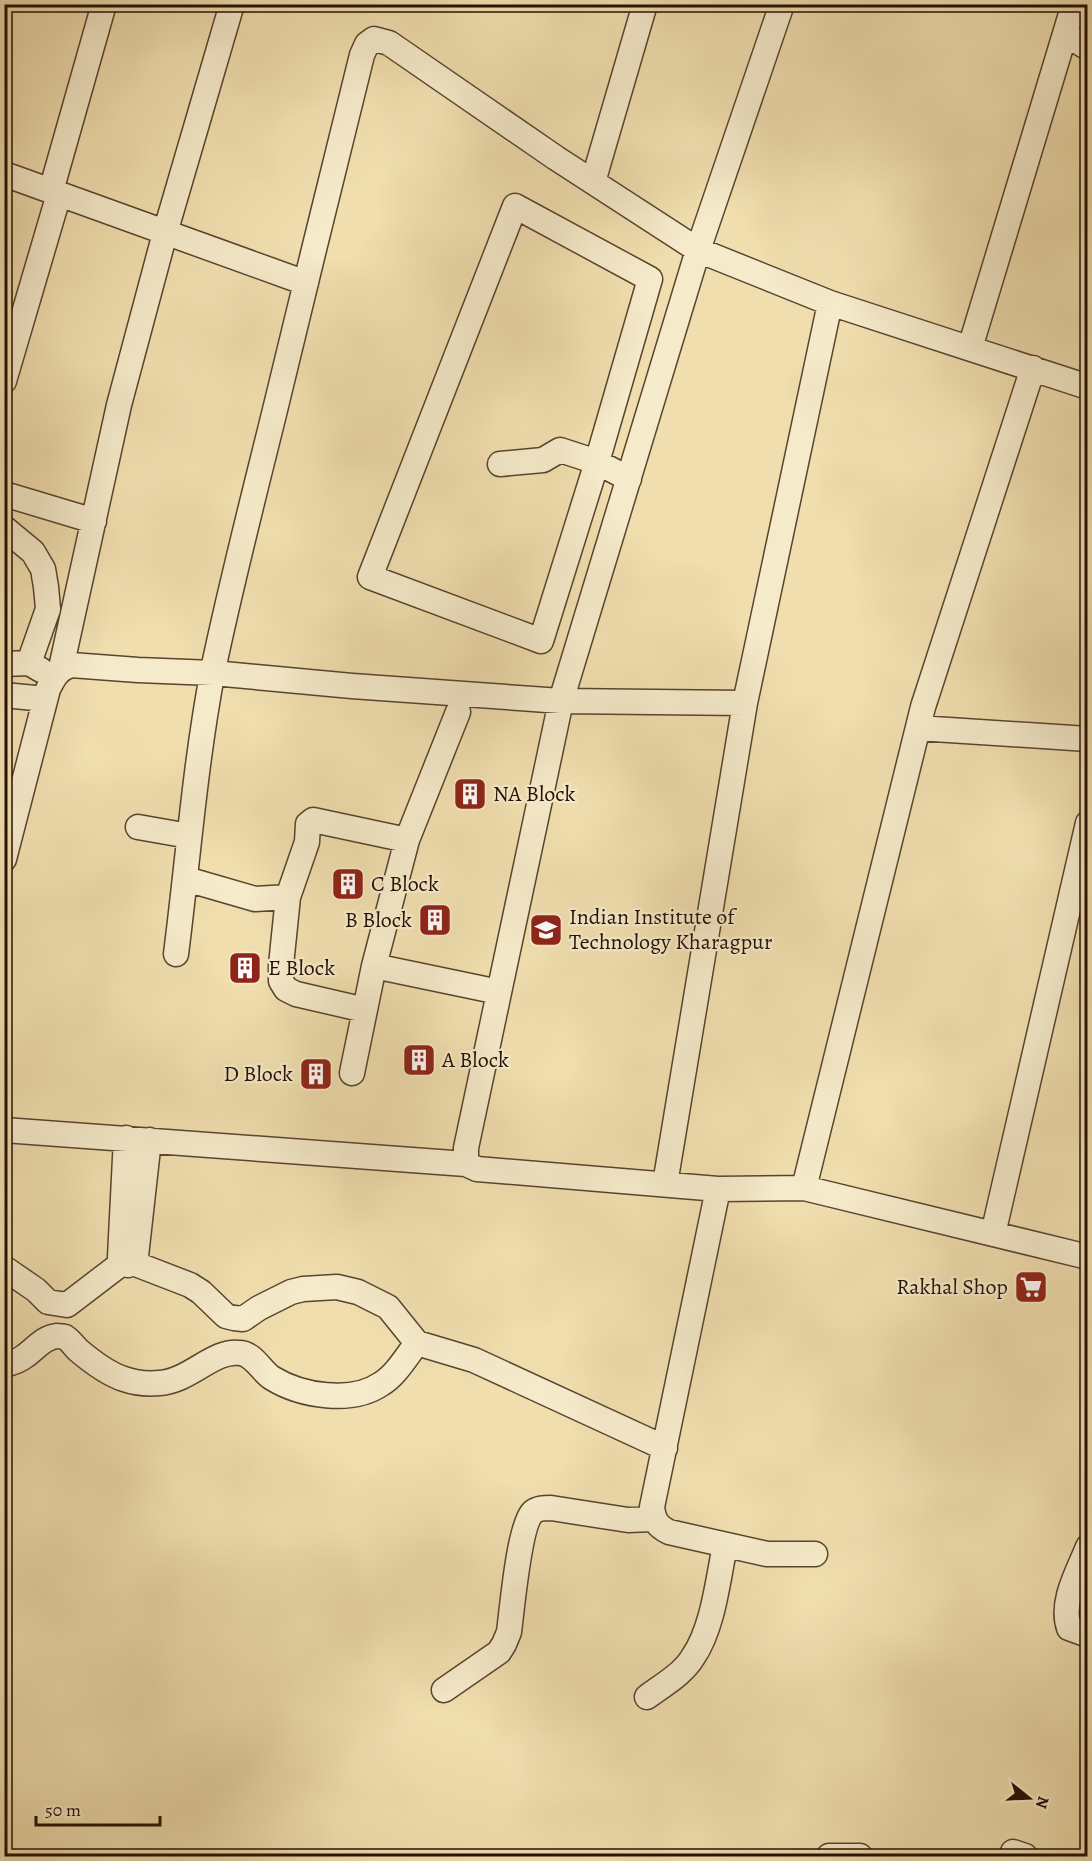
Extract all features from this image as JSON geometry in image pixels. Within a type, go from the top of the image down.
[{"type":"street","points":[[4,381],[104,4]]},
{"type":"street","points":[[4,859],[45,699],[58,672],[119,405],[165,233],[232,4]]},
{"type":"street","points":[[593,182],[645,4]]},
{"type":"street","points":[[466,1164],[466,1148],[561,700],[698,250],[782,4]]},
{"type":"street","points":[[970,348],[1074,4]]},
{"type":"street","points":[[1065,34],[1088,48]]},
{"type":"street","points":[[176,954],[189,836],[213,673],[233,580],[362,55],[367,44],[374,39],[389,43],[593,182],[698,250],[830,303],[1088,387]]},
{"type":"street","points":[[4,174],[306,283]]},
{"type":"street","points":[[515,206],[650,279],[597,462],[541,640],[370,577],[515,206]]},
{"type":"street","points":[[665,1184],[745,703],[830,303]]},
{"type":"street","points":[[804,1188],[918,728],[1033,368]]},
{"type":"street","points":[[500,464],[543,460],[560,450],[597,462],[629,479]]},
{"type":"street","points":[[4,494],[94,521]]},
{"type":"street","points":[[4,528],[33,552],[43,569],[48,609],[28,663]]},
{"type":"street","points":[[4,664],[28,663],[58,672],[71,665],[213,673],[352,686],[561,700],[745,703]]},
{"type":"street","points":[[4,695],[45,699]]},
{"type":"street","points":[[352,1073],[374,966],[408,840],[458,712]]},
{"type":"street","points":[[918,728],[1088,739]]},
{"type":"street","points":[[365,1010],[296,994],[286,989],[281,981],[281,965],[288,897],[307,842],[308,824],[313,820],[408,840]]},
{"type":"street","points":[[993,1234],[1088,823]]},
{"type":"street","points":[[138,827],[189,836]]},
{"type":"street","points":[[186,879],[255,899],[288,897]]},
{"type":"street","points":[[374,966],[499,992]]},
{"type":"street","points":[[4,1130],[466,1164],[477,1169],[718,1189],[804,1188],[1088,1257]]},
{"type":"street","points":[[137,1139],[120,1257],[128,1263],[189,1285],[226,1316],[243,1319],[259,1308],[291,1292],[303,1289],[337,1287],[358,1292],[388,1307],[417,1343],[474,1360],[665,1448]]},
{"type":"street","points":[[718,1189],[652,1507],[654,1519],[659,1528],[669,1532],[725,1545],[767,1554],[814,1554]]},
{"type":"street","points":[[4,1268],[36,1290],[48,1302],[67,1305],[128,1263]]},
{"type":"street","points":[[63,1336],[67,1322],[67,1305]]},
{"type":"street","points":[[243,1319],[244,1353]]},
{"type":"street","points":[[4,1365],[24,1357],[49,1338],[63,1336],[104,1369],[123,1379],[141,1382],[161,1383],[177,1380],[223,1355],[244,1353],[271,1377],[304,1391],[327,1396],[364,1391],[379,1386],[390,1378],[417,1343]]},
{"type":"street","points":[[444,1690],[499,1652],[504,1644],[509,1632],[521,1547],[526,1525],[532,1513],[540,1508],[551,1508],[628,1520],[654,1519]]},
{"type":"street","points":[[648,1697],[683,1670],[694,1657],[709,1622],[725,1545]]},
{"type":"street","points":[[1088,1547],[1067,1603],[1065,1618],[1069,1628],[1088,1635]]},
{"type":"street","points":[[829,1857],[860,1857]]},
{"type":"place","name":"NA Block","points":[[470,794]]},
{"type":"place","name":"C Block","points":[[348,884]]},
{"type":"place","name":"B Block","points":[[435,920]]},
{"type":"place","name":"Indian Institute of Technology Kharagpur","points":[[546,930]]},
{"type":"place","name":"E Block","points":[[245,968]]},
{"type":"place","name":"A Block","points":[[419,1060]]},
{"type":"place","name":"D Block","points":[[316,1074]]},
{"type":"place","name":"Rakhal Shop","points":[[1031,1287]]}]
